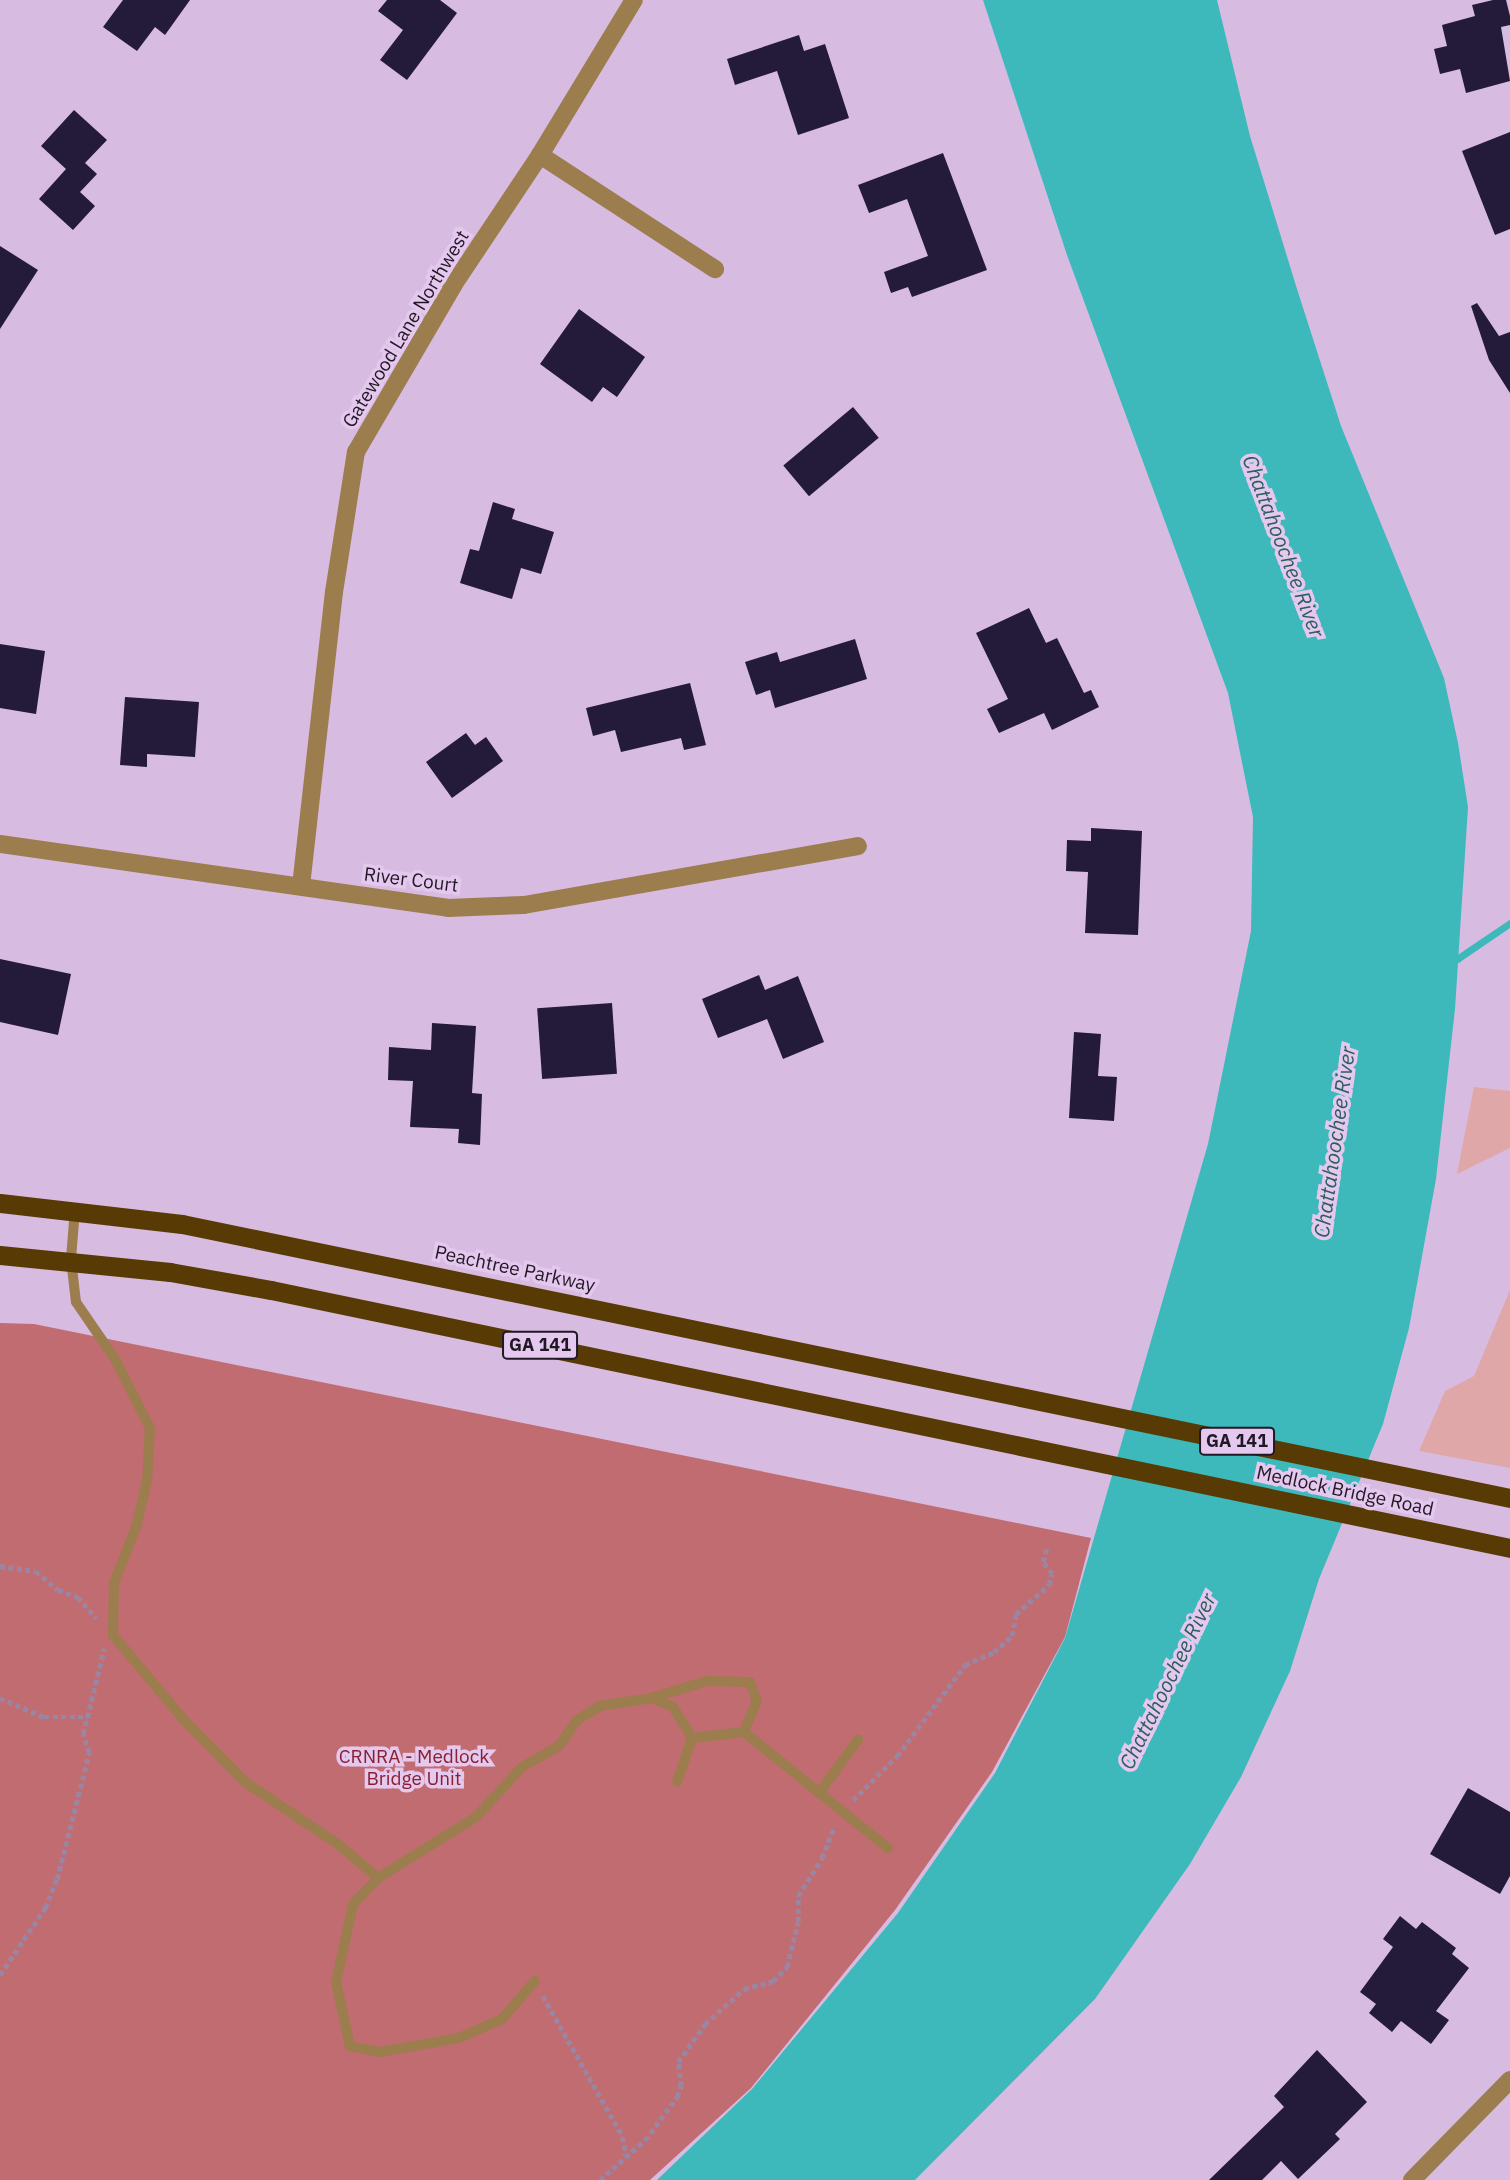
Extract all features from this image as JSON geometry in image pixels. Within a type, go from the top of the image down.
[{"type":"highway","name":"Peachtree Parkway","points":[[0,1203],[75,1209],[182,1224],[1018,1395]]},
{"type":"highway","name":"GA 141","points":[[0,1255],[71,1259]]},
{"type":"highway","name":"Medlock Bridge Road","points":[[71,1259],[271,1290],[1510,1548]]},
{"type":"highway","name":"Medlock Bridge Road","points":[[1018,1395],[1510,1498]]},
{"type":"street","name":"Gatewood Lane Northwest","points":[[300,886],[334,592],[356,452],[454,284],[540,155],[634,0]]},
{"type":"street","points":[[540,155],[715,269]]},
{"type":"street","name":"River Court","points":[[0,844],[448,908],[524,905],[858,846]]},
{"type":"street","points":[[1412,2180],[1510,2080]]},
{"type":"lane","points":[[75,1209],[71,1259],[76,1302],[115,1359],[150,1428],[147,1481],[136,1527],[114,1583],[113,1635],[185,1721],[245,1782],[339,1845],[378,1878]]},
{"type":"lane","points":[[535,1981],[502,2019],[459,2038],[380,2052],[350,2046],[336,1982],[353,1904],[378,1878],[476,1816],[522,1767],[559,1746],[577,1720],[600,1706],[652,1698],[707,1681],[750,1682],[757,1701],[744,1732]]},
{"type":"lane","points":[[652,1698],[673,1707],[692,1738]]},
{"type":"lane","points":[[692,1738],[744,1732],[888,1848]]},
{"type":"lane","points":[[677,1782],[692,1738]]},
{"type":"lane","points":[[820,1793],[858,1740]]},
{"type":"path","points":[[600,2180],[645,2140],[677,2097],[681,2086],[678,2062],[705,2024],[744,1989],[773,1981],[787,1967],[798,1922],[798,1896],[825,1852],[841,1811],[897,1756],[965,1665],[994,1652],[1012,1636],[1016,1614],[1049,1585],[1052,1574],[1043,1562],[1047,1547]]},
{"type":"path","points":[[0,1566],[36,1571],[58,1590],[78,1597],[113,1635],[104,1648],[83,1734],[89,1753],[57,1879],[45,1908],[0,1975]]},
{"type":"path","points":[[0,1698],[44,1717],[89,1717]]},
{"type":"path","points":[[535,1981],[623,2137],[626,2155]]},
{"type":"shaded area","points":[[1474,1087],[1510,1091],[1510,1148],[1457,1174]]},
{"type":"shaded area","points":[[1510,1290],[1510,1468],[1419,1451],[1445,1391],[1474,1376]]},
{"type":"green space","name":"CRNRA - Medlock Bridge Unit","points":[[0,1323],[34,1324],[1091,1538],[1065,1637],[992,1772],[895,1910],[751,2088],[650,2180],[0,2180]]},
{"type":"water","name":"Chattahoochee River","points":[[983,0],[1217,0],[1250,136],[1341,426],[1444,678],[1458,743],[1468,807],[1455,1009],[1436,1179],[1409,1328],[1383,1424],[1319,1579],[1290,1671],[1241,1777],[1190,1864],[1095,1999],[915,2180],[657,2180],[752,2089],[898,1913],[995,1773],[1065,1638],[1208,1144],[1251,931],[1253,817],[1228,693],[1067,255]]},
{"type":"building","points":[[123,0],[190,0],[165,35],[155,27],[137,51],[103,27]]},
{"type":"building","points":[[387,0],[440,0],[457,13],[407,80],[380,60],[403,30],[378,11]]},
{"type":"building","points":[[1506,0],[1510,16],[1510,25],[1501,27],[1510,81],[1466,93],[1460,69],[1440,74],[1434,49],[1447,46],[1442,25],[1475,16],[1472,5]]},
{"type":"building","points":[[799,35],[804,51],[825,44],[849,118],[798,135],[777,71],[735,85],[727,59]]},
{"type":"building","points":[[74,110],[107,140],[85,163],[97,174],[80,192],[95,206],[73,230],[39,199],[66,169],[41,146]]},
{"type":"building","points":[[1510,132],[1510,229],[1495,235],[1462,151]]},
{"type":"building","points":[[943,153],[987,270],[912,297],[908,287],[891,293],[884,272],[928,256],[907,199],[869,213],[858,185]]},
{"type":"building","points":[[0,246],[38,270],[0,329]]},
{"type":"building","points":[[1477,303],[1499,336],[1510,332],[1510,393],[1489,360],[1471,306]]},
{"type":"building","points":[[579,309],[645,357],[617,397],[603,387],[592,402],[540,364]]},
{"type":"building","points":[[853,407],[879,438],[809,496],[783,465]]},
{"type":"building","points":[[493,502],[515,509],[512,519],[554,532],[541,574],[521,568],[512,599],[460,583],[470,549],[479,551]]},
{"type":"building","points":[[1029,608],[1046,643],[1057,638],[1084,693],[1091,690],[1099,707],[1052,730],[1044,713],[999,733],[987,709],[1008,699],[976,633]]},
{"type":"building","points":[[855,639],[867,679],[775,708],[770,690],[756,695],[745,662],[777,652],[780,662]]},
{"type":"building","points":[[0,644],[45,651],[36,714],[0,708]]},
{"type":"building","points":[[690,683],[706,745],[684,750],[681,738],[621,752],[615,730],[593,736],[586,708]]},
{"type":"building","points":[[125,697],[199,702],[195,757],[147,754],[147,767],[120,765]]},
{"type":"building","points":[[466,733],[475,745],[486,737],[503,761],[452,798],[426,762]]},
{"type":"building","points":[[1091,828],[1142,831],[1138,935],[1085,933],[1088,872],[1066,871],[1067,840],[1091,841]]},
{"type":"building","points":[[0,959],[71,974],[58,1035],[0,1022]]},
{"type":"building","points":[[759,975],[765,990],[798,976],[824,1042],[783,1059],[767,1019],[718,1038],[702,999]]},
{"type":"building","points":[[612,1003],[617,1074],[542,1079],[537,1008]]},
{"type":"building","points":[[432,1023],[476,1026],[472,1093],[482,1094],[480,1145],[458,1143],[459,1129],[410,1127],[413,1081],[388,1080],[389,1047],[431,1050]]},
{"type":"building","points":[[1074,1032],[1101,1034],[1098,1076],[1117,1077],[1114,1121],[1069,1118]]},
{"type":"building","points":[[1468,1788],[1510,1812],[1510,1876],[1500,1894],[1430,1854]]},
{"type":"building","points":[[1400,1916],[1416,1929],[1422,1922],[1456,1948],[1452,1954],[1469,1968],[1436,2011],[1449,2020],[1431,2044],[1401,2021],[1392,2032],[1369,2013],[1376,2004],[1360,1992],[1393,1947],[1383,1939]]},
{"type":"building","points":[[1317,2050],[1367,2102],[1335,2134],[1340,2139],[1298,2179],[1281,2161],[1262,2180],[1209,2180],[1284,2107],[1274,2096]]},
{"type":"waterway","points":[[1448,959],[1457,959],[1510,923]]}]
